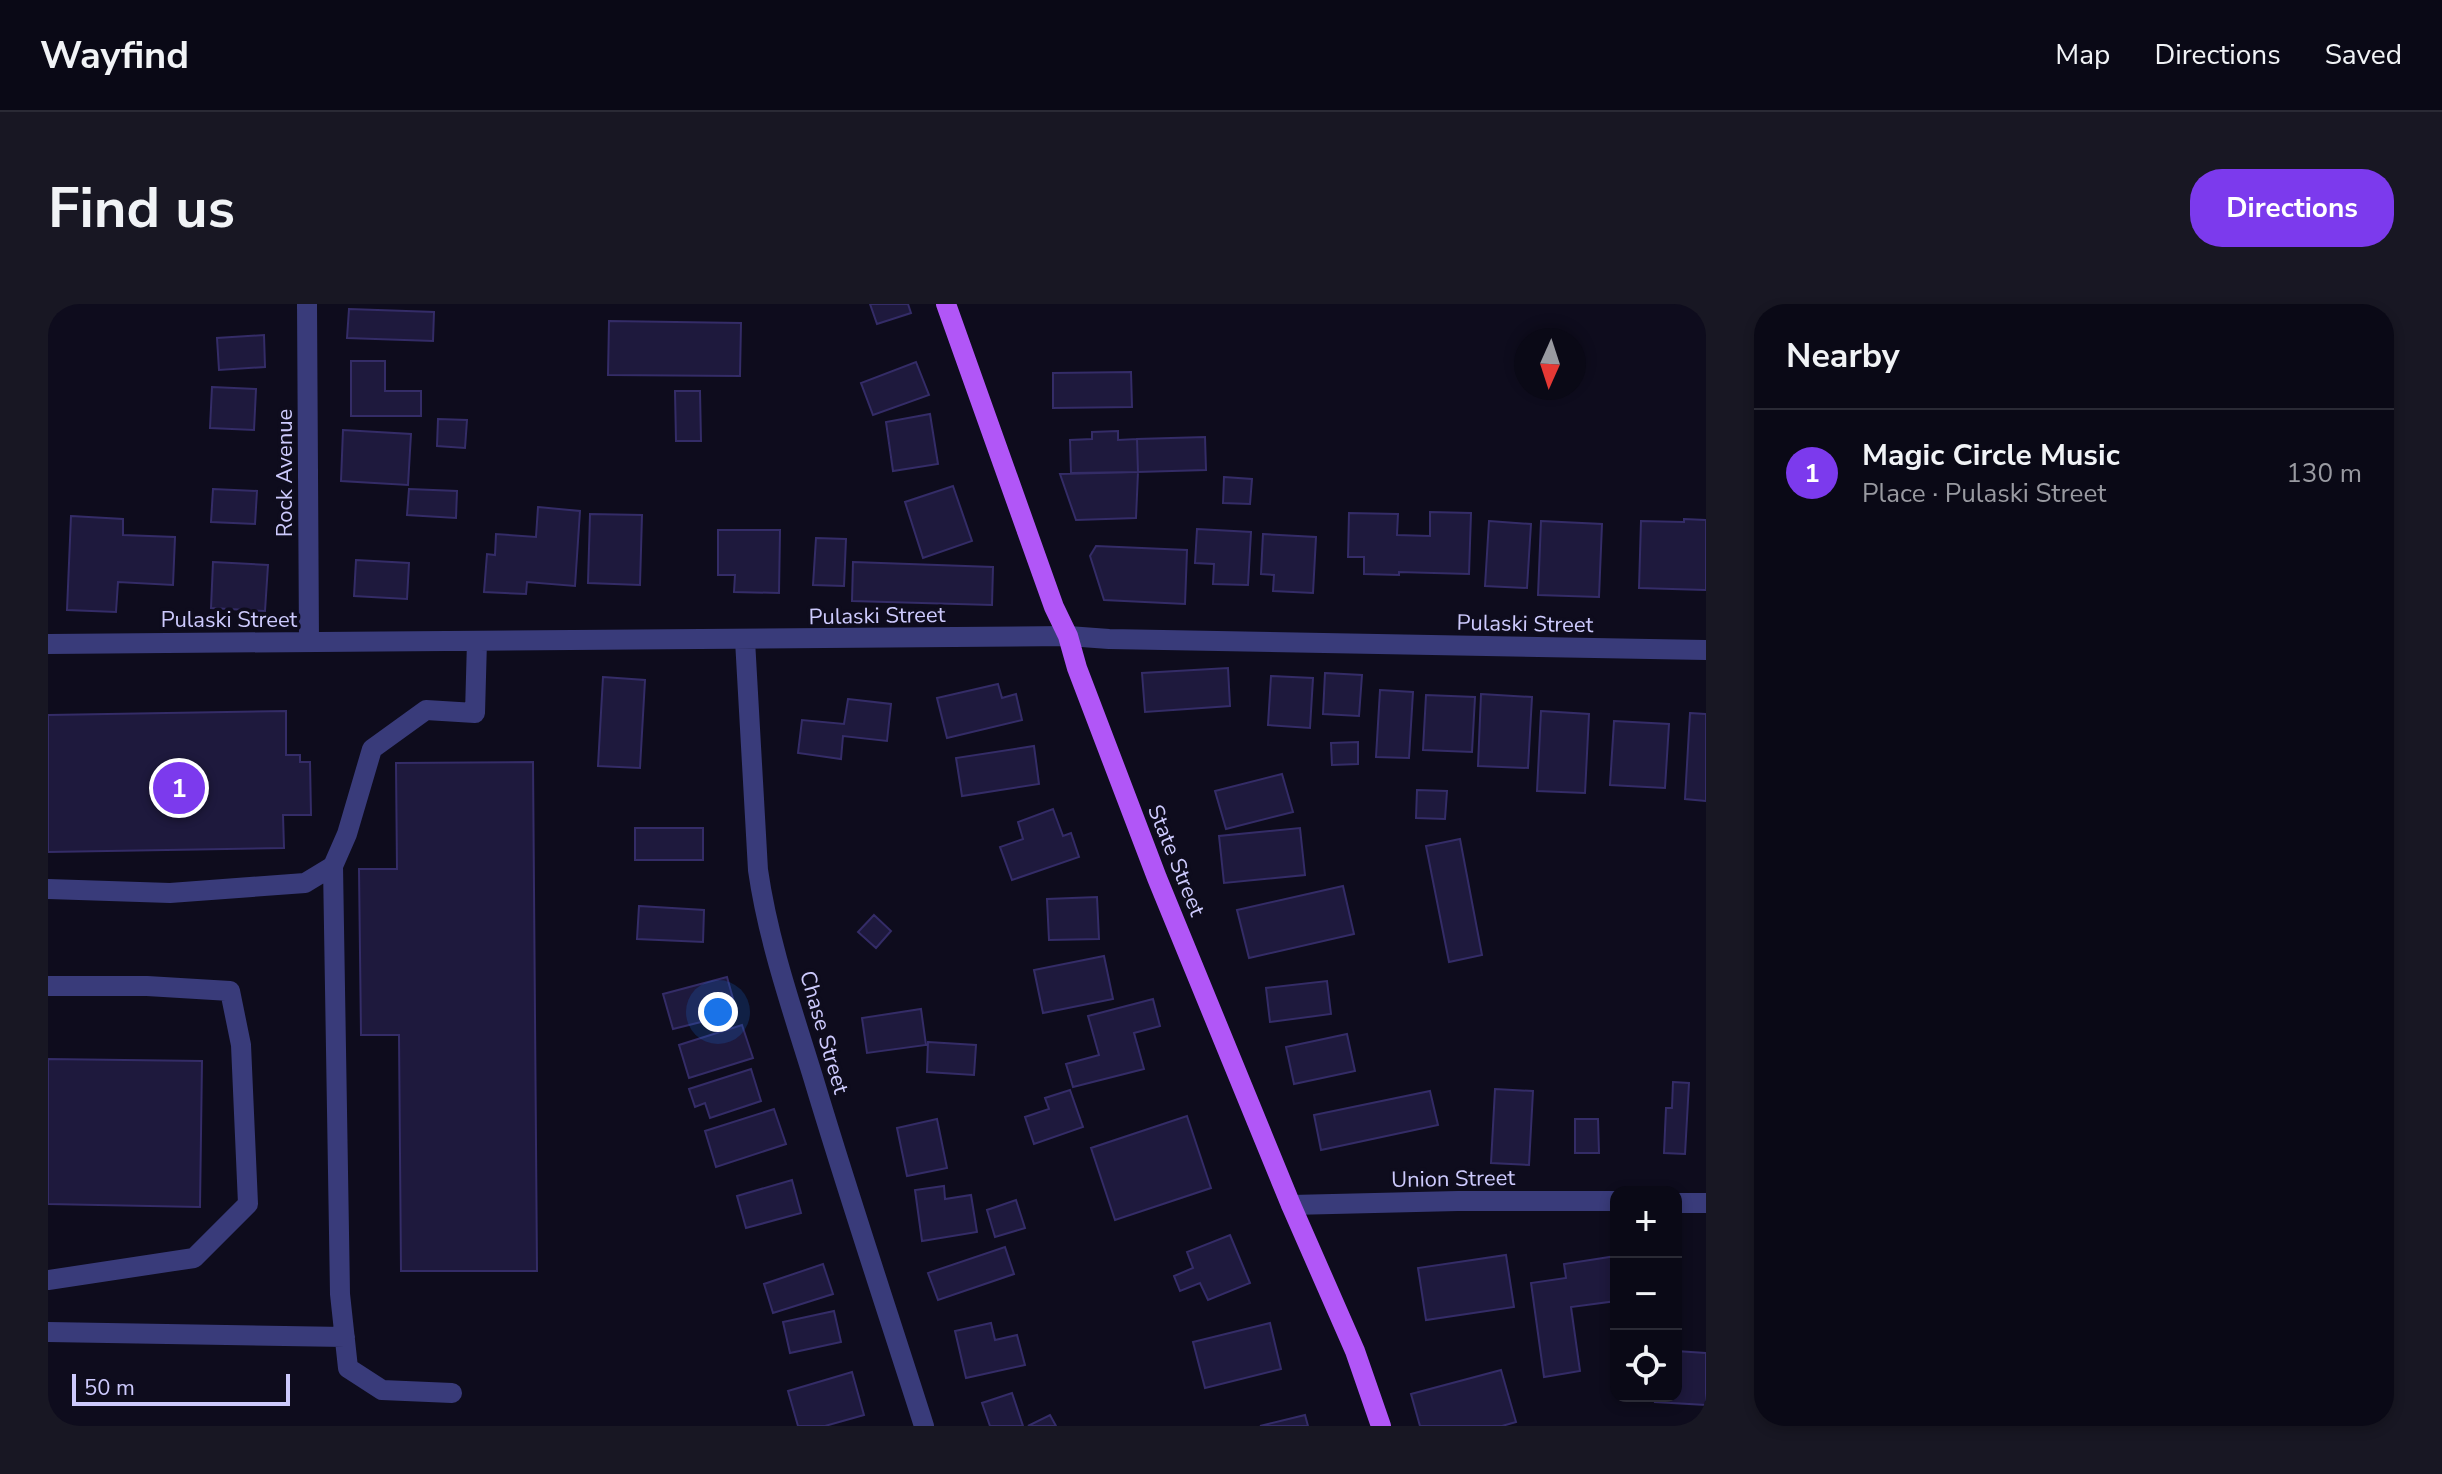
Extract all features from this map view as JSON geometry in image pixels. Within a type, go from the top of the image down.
[{"type":"main road","name":"State Street","points":[[946,304],[1077,668],[1157,878],[1291,1205],[1355,1351],[1381,1426]]},
{"type":"street","name":"Rock Avenue","points":[[307,304],[309,642]]},
{"type":"street","name":"Pulaski Street","points":[[48,644],[1068,636],[1706,650]]},
{"type":"street","name":"Chase Street","points":[[745,640],[762,896],[795,1017],[924,1426]]},
{"type":"street","points":[[452,1393],[382,1390],[348,1368],[340,1294],[333,866],[347,834],[372,749],[426,710],[475,713],[477,641]]},
{"type":"street","points":[[48,889],[170,893],[290,885],[305,883],[333,866]]},
{"type":"street","points":[[48,986],[147,986],[230,991],[241,1045],[248,1204],[194,1258],[48,1280]]},
{"type":"street","name":"Union Street","points":[[1291,1205],[1610,1201]]},
{"type":"street","points":[[1682,1203],[1706,1203]]},
{"type":"street","points":[[48,1332],[345,1337]]},
{"type":"building","points":[[870,304],[908,304],[911,313],[877,324]]},
{"type":"building","points":[[349,309],[434,312],[433,341],[347,338]]},
{"type":"building","points":[[609,321],[741,323],[740,376],[608,375]]},
{"type":"building","points":[[264,335],[265,367],[219,370],[217,338]]},
{"type":"building","points":[[351,361],[385,361],[385,391],[421,391],[421,416],[351,416]]},
{"type":"building","points":[[916,362],[929,395],[873,415],[861,383]]},
{"type":"building","points":[[1131,372],[1132,407],[1053,408],[1053,373]]},
{"type":"building","points":[[212,387],[256,389],[254,430],[210,428]]},
{"type":"building","points":[[675,391],[700,391],[701,441],[676,441]]},
{"type":"building","points":[[930,414],[938,464],[893,471],[886,422]]},
{"type":"building","points":[[438,419],[467,420],[465,448],[437,446]]},
{"type":"building","points":[[343,430],[411,434],[408,485],[341,481]]},
{"type":"building","points":[[1118,431],[1118,440],[1137,439],[1138,472],[1071,473],[1070,440],[1092,439],[1092,432]]},
{"type":"building","points":[[1205,437],[1206,470],[1138,472],[1137,439]]},
{"type":"building","points":[[1138,472],[1136,518],[1076,520],[1060,474]]},
{"type":"building","points":[[1224,477],[1252,479],[1250,504],[1223,503]]},
{"type":"building","points":[[953,486],[972,541],[923,558],[905,502]]},
{"type":"building","points":[[213,489],[257,491],[255,524],[211,522]]},
{"type":"building","points":[[409,489],[457,491],[456,518],[407,515]]},
{"type":"building","points":[[538,507],[580,511],[575,586],[527,582],[526,594],[484,592],[487,554],[495,555],[496,534],[536,537]]},
{"type":"building","points":[[1430,512],[1471,513],[1469,574],[1364,574],[1364,557],[1348,557],[1349,513],[1398,514],[1397,535],[1430,536]]},
{"type":"building","points":[[590,514],[642,515],[640,585],[588,583]]},
{"type":"building","points":[[71,516],[123,519],[123,535],[175,537],[173,585],[118,582],[116,612],[67,610]]},
{"type":"building","points":[[1684,519],[1706,520],[1706,590],[1639,588],[1641,521],[1684,522]]},
{"type":"building","points":[[1489,521],[1531,524],[1527,588],[1485,586]]},
{"type":"building","points":[[1541,521],[1602,524],[1599,597],[1538,595]]},
{"type":"building","points":[[1197,529],[1251,532],[1248,585],[1213,584],[1214,564],[1195,563]]},
{"type":"building","points":[[718,530],[780,530],[779,593],[734,592],[735,575],[718,575]]},
{"type":"building","points":[[1263,534],[1316,537],[1313,593],[1273,591],[1274,575],[1261,574]]},
{"type":"building","points":[[816,538],[846,539],[844,586],[813,585]]},
{"type":"building","points":[[1096,546],[1187,550],[1185,604],[1104,600],[1090,556]]},
{"type":"building","points":[[356,560],[409,563],[407,599],[354,596]]},
{"type":"building","points":[[213,562],[268,565],[265,611],[211,608]]},
{"type":"building","points":[[853,562],[993,567],[992,605],[852,601]]},
{"type":"building","points":[[1228,668],[1230,706],[1145,712],[1142,673]]},
{"type":"building","points":[[1325,673],[1362,675],[1359,716],[1323,714]]},
{"type":"building","points":[[1271,676],[1313,678],[1310,728],[1268,725]]},
{"type":"building","points":[[603,677],[645,680],[640,768],[598,766]]},
{"type":"building","points":[[998,684],[1002,698],[1016,694],[1022,720],[947,738],[937,698]]},
{"type":"building","points":[[1380,690],[1413,692],[1409,758],[1376,757]]},
{"type":"building","points":[[1481,694],[1532,697],[1528,768],[1478,766]]},
{"type":"building","points":[[1426,695],[1475,697],[1472,752],[1423,750]]},
{"type":"building","points":[[848,699],[891,704],[887,741],[843,736],[841,759],[798,753],[802,720],[844,724]]},
{"type":"building","points":[[286,711],[286,755],[300,755],[300,762],[310,762],[311,815],[283,815],[284,848],[48,852],[48,715]]},
{"type":"building","points":[[1541,711],[1589,714],[1585,793],[1537,791]]},
{"type":"building","points":[[1690,713],[1706,714],[1706,801],[1685,799]]},
{"type":"building","points":[[1614,721],[1669,724],[1665,788],[1610,785]]},
{"type":"building","points":[[1358,742],[1358,764],[1332,765],[1331,743]]},
{"type":"building","points":[[1034,746],[1039,784],[962,796],[956,758]]},
{"type":"building","points":[[533,762],[537,1271],[401,1271],[399,1035],[361,1035],[359,869],[397,869],[396,763]]},
{"type":"building","points":[[1282,774],[1293,812],[1226,829],[1215,791]]},
{"type":"building","points":[[1417,790],[1447,791],[1445,819],[1416,818]]},
{"type":"building","points":[[1053,809],[1063,836],[1071,833],[1079,857],[1012,880],[1000,847],[1023,839],[1018,822]]},
{"type":"building","points":[[635,828],[703,828],[703,860],[635,860]]},
{"type":"building","points":[[1300,828],[1305,875],[1224,883],[1219,836]]},
{"type":"building","points":[[1460,839],[1482,955],[1449,962],[1426,846]]},
{"type":"building","points":[[1343,886],[1354,934],[1249,958],[1237,910]]},
{"type":"building","points":[[1097,897],[1099,939],[1049,940],[1047,899]]},
{"type":"building","points":[[639,906],[704,910],[703,942],[637,939]]},
{"type":"building","points":[[874,915],[891,931],[876,948],[858,932]]},
{"type":"building","points":[[1104,956],[1113,999],[1043,1013],[1034,970]]},
{"type":"building","points":[[727,977],[737,1013],[673,1029],[663,994]]},
{"type":"building","points":[[1327,981],[1331,1014],[1270,1022],[1266,988]]},
{"type":"building","points":[[1153,999],[1160,1026],[1134,1033],[1144,1069],[1073,1087],[1066,1064],[1099,1055],[1088,1016]]},
{"type":"building","points":[[921,1009],[926,1045],[867,1053],[862,1018]]},
{"type":"building","points":[[742,1025],[753,1058],[689,1078],[679,1045]]},
{"type":"building","points":[[1347,1034],[1355,1071],[1294,1084],[1286,1047]]},
{"type":"building","points":[[928,1042],[976,1045],[974,1075],[927,1072]]},
{"type":"building","points":[[48,1059],[202,1061],[200,1207],[48,1204]]},
{"type":"building","points":[[751,1069],[761,1101],[710,1118],[705,1103],[695,1107],[689,1089]]},
{"type":"building","points":[[1673,1082],[1689,1083],[1685,1154],[1664,1153],[1666,1108],[1672,1108]]},
{"type":"building","points":[[1495,1089],[1533,1091],[1529,1165],[1491,1163]]},
{"type":"building","points":[[1070,1090],[1083,1127],[1034,1144],[1025,1117],[1049,1109],[1045,1098]]},
{"type":"building","points":[[1430,1091],[1438,1125],[1321,1150],[1314,1115]]},
{"type":"building","points":[[774,1109],[786,1144],[716,1167],[705,1131]]},
{"type":"building","points":[[1187,1116],[1211,1188],[1115,1220],[1091,1148]]},
{"type":"building","points":[[937,1119],[947,1168],[907,1176],[897,1128]]},
{"type":"building","points":[[1575,1119],[1598,1119],[1599,1153],[1575,1153]]},
{"type":"building","points":[[792,1180],[801,1213],[746,1228],[737,1196]]},
{"type":"building","points":[[944,1186],[945,1199],[971,1195],[977,1232],[922,1241],[915,1190]]},
{"type":"building","points":[[1016,1200],[1025,1228],[995,1237],[987,1210]]},
{"type":"building","points":[[1230,1235],[1250,1283],[1208,1300],[1200,1283],[1180,1291],[1174,1276],[1193,1268],[1187,1252]]},
{"type":"building","points":[[1005,1247],[1014,1274],[938,1300],[928,1273]]},
{"type":"building","points":[[1506,1255],[1514,1307],[1426,1320],[1418,1268]]},
{"type":"building","points":[[1610,1257],[1610,1302],[1571,1307],[1580,1371],[1544,1377],[1531,1283],[1566,1278],[1564,1264]]},
{"type":"building","points":[[823,1264],[833,1294],[773,1313],[764,1284]]},
{"type":"building","points":[[834,1311],[841,1342],[790,1353],[783,1322]]},
{"type":"building","points":[[991,1323],[995,1340],[1017,1335],[1025,1365],[966,1378],[955,1331]]},
{"type":"building","points":[[1270,1323],[1281,1369],[1205,1388],[1193,1342]]},
{"type":"building","points":[[1682,1351],[1706,1353],[1706,1405],[1655,1402],[1682,1402]]},
{"type":"building","points":[[1501,1370],[1516,1422],[1502,1426],[1420,1426],[1411,1394]]},
{"type":"building","points":[[852,1372],[864,1415],[825,1426],[798,1426],[788,1391]]},
{"type":"building","points":[[1012,1393],[1023,1426],[990,1426],[982,1403]]},
{"type":"building","points":[[1050,1415],[1056,1426],[1028,1426]]},
{"type":"building","points":[[1305,1415],[1308,1426],[1260,1426]]},
{"type":"place","name":"Magic Circle Music","points":[[179,788]]}]
